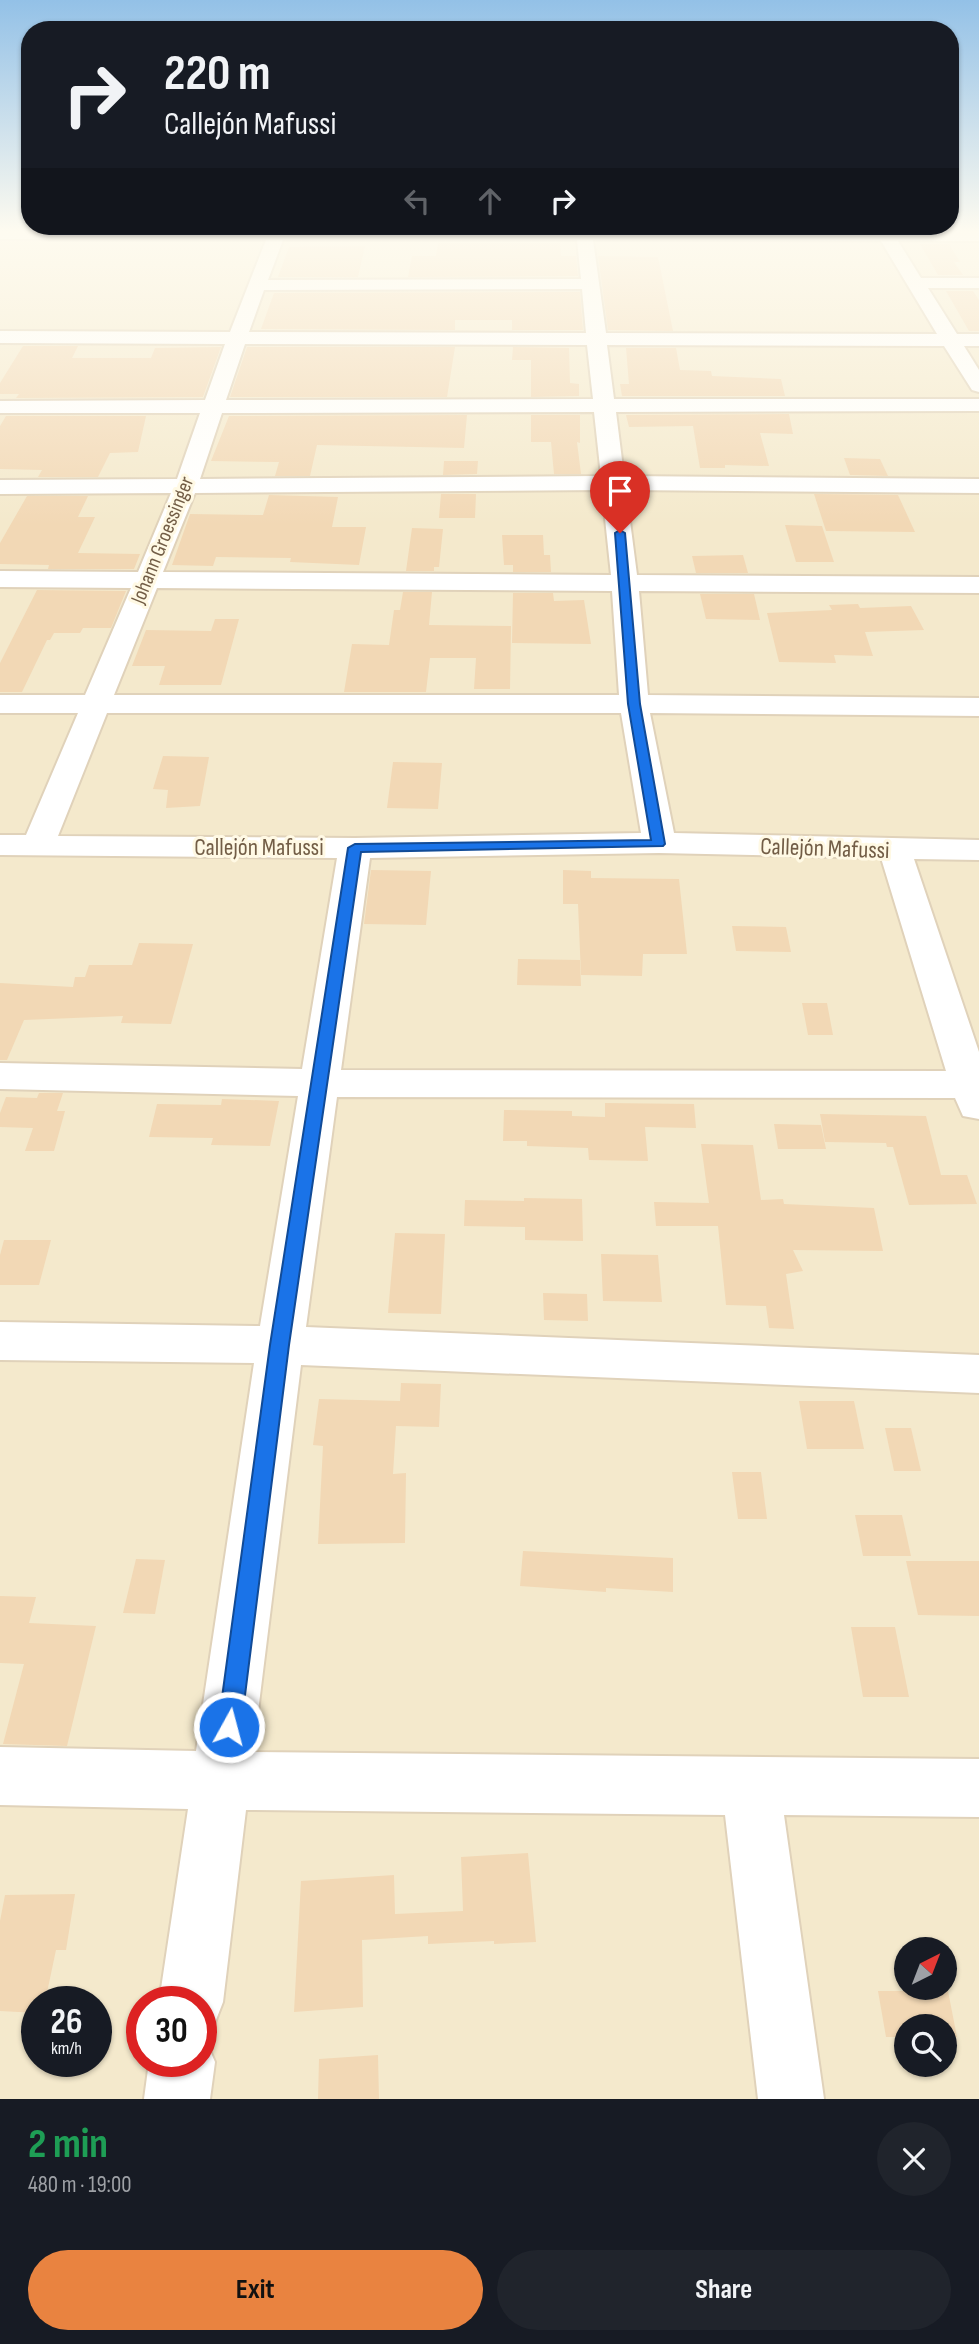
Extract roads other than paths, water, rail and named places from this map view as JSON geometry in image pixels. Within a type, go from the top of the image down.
[{"type":"street","name":"Johann Groessinger","points":[[38,845],[186,486],[240,329]]},
{"type":"street","points":[[594,329],[625,583],[634,704],[659,844]]},
{"type":"street","points":[[946,329],[979,386]]},
{"type":"street","points":[[0,337],[979,340]]},
{"type":"street","points":[[0,408],[979,405]]},
{"type":"street","points":[[0,486],[614,483],[979,486]]},
{"type":"street","points":[[0,579],[979,584]]},
{"type":"street","points":[[0,704],[979,707]]},
{"type":"street","name":"Callejón Mafussi","points":[[0,845],[355,848],[659,844],[979,850]]},
{"type":"street","points":[[193,1986],[279,1345],[355,848]]},
{"type":"street","points":[[0,1076],[976,1094],[895,850]]},
{"type":"street","points":[[0,1341],[279,1345],[979,1374]]},
{"type":"street","points":[[0,1776],[222,1781],[979,1788]]},
{"type":"street","points":[[751,1786],[791,2099]]},
{"type":"street","points":[[177,2099],[181,2077]]}]
